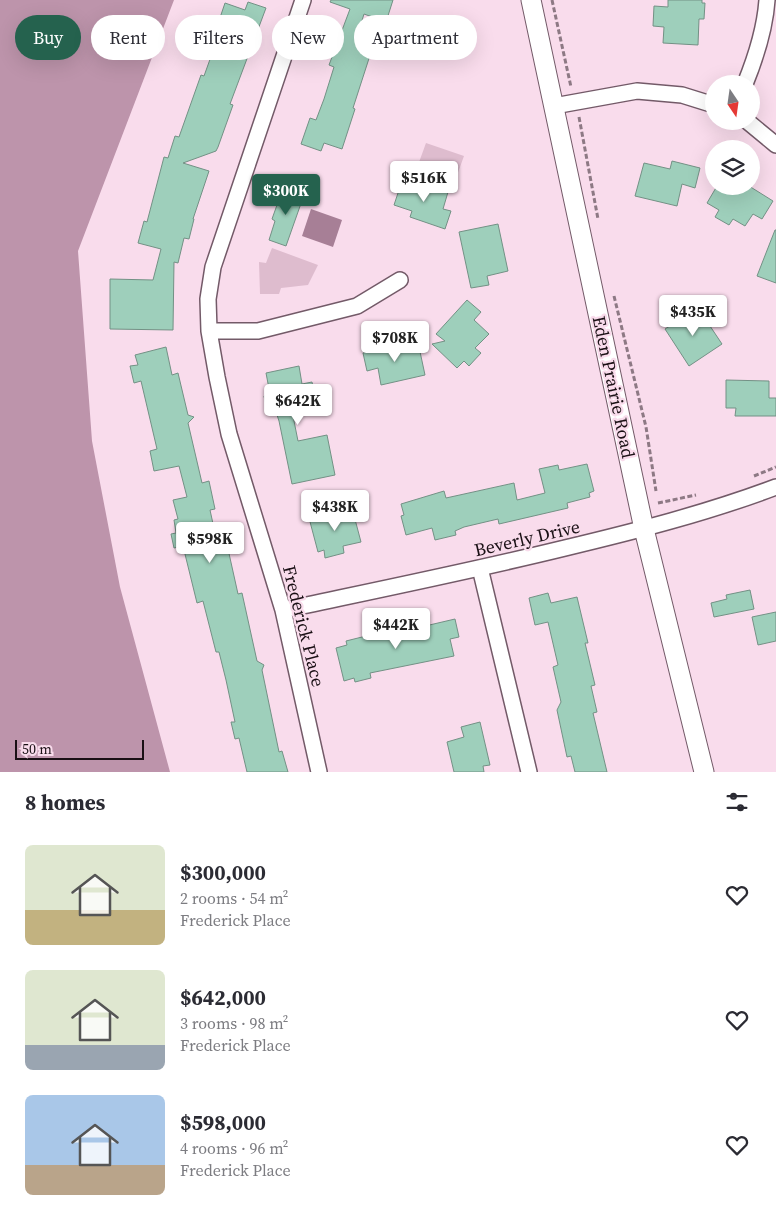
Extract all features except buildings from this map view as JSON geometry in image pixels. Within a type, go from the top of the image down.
[{"type":"street","name":"Frederick Place","points":[[303,0],[213,267],[208,299],[209,331],[229,434],[282,610],[319,772]]},
{"type":"street","name":"Eden Prairie Road","points":[[531,0],[644,529],[704,772]]},
{"type":"street","points":[[749,75],[755,60],[766,17],[767,0]]},
{"type":"street","points":[[554,106],[636,91],[682,95],[705,102]]},
{"type":"street","points":[[758,130],[776,145]]},
{"type":"street","points":[[209,331],[258,331],[357,306],[400,280]]},
{"type":"street","name":"Beverly Drive","points":[[282,610],[480,568],[644,529],[743,500],[776,487]]},
{"type":"street","points":[[480,568],[529,772]]},
{"type":"path","points":[[552,0],[568,78],[576,101],[599,225]]},
{"type":"path","points":[[613,292],[646,427],[663,524]]},
{"type":"path","points":[[752,477],[776,467]]},
{"type":"path","points":[[658,503],[702,494]]},
{"type":"shaded area","points":[[0,0],[174,0],[165,24],[165,15],[91,15],[91,60],[151,60],[78,251],[92,441],[120,587],[170,772],[0,772]]},
{"type":"shaded area","points":[[426,143],[464,156],[456,178],[418,165]]},
{"type":"shaded area","points":[[311,209],[342,220],[333,247],[302,236]]},
{"type":"shaded area","points":[[272,248],[318,265],[308,285],[281,288],[279,294],[260,294],[259,262],[266,263]]}]
